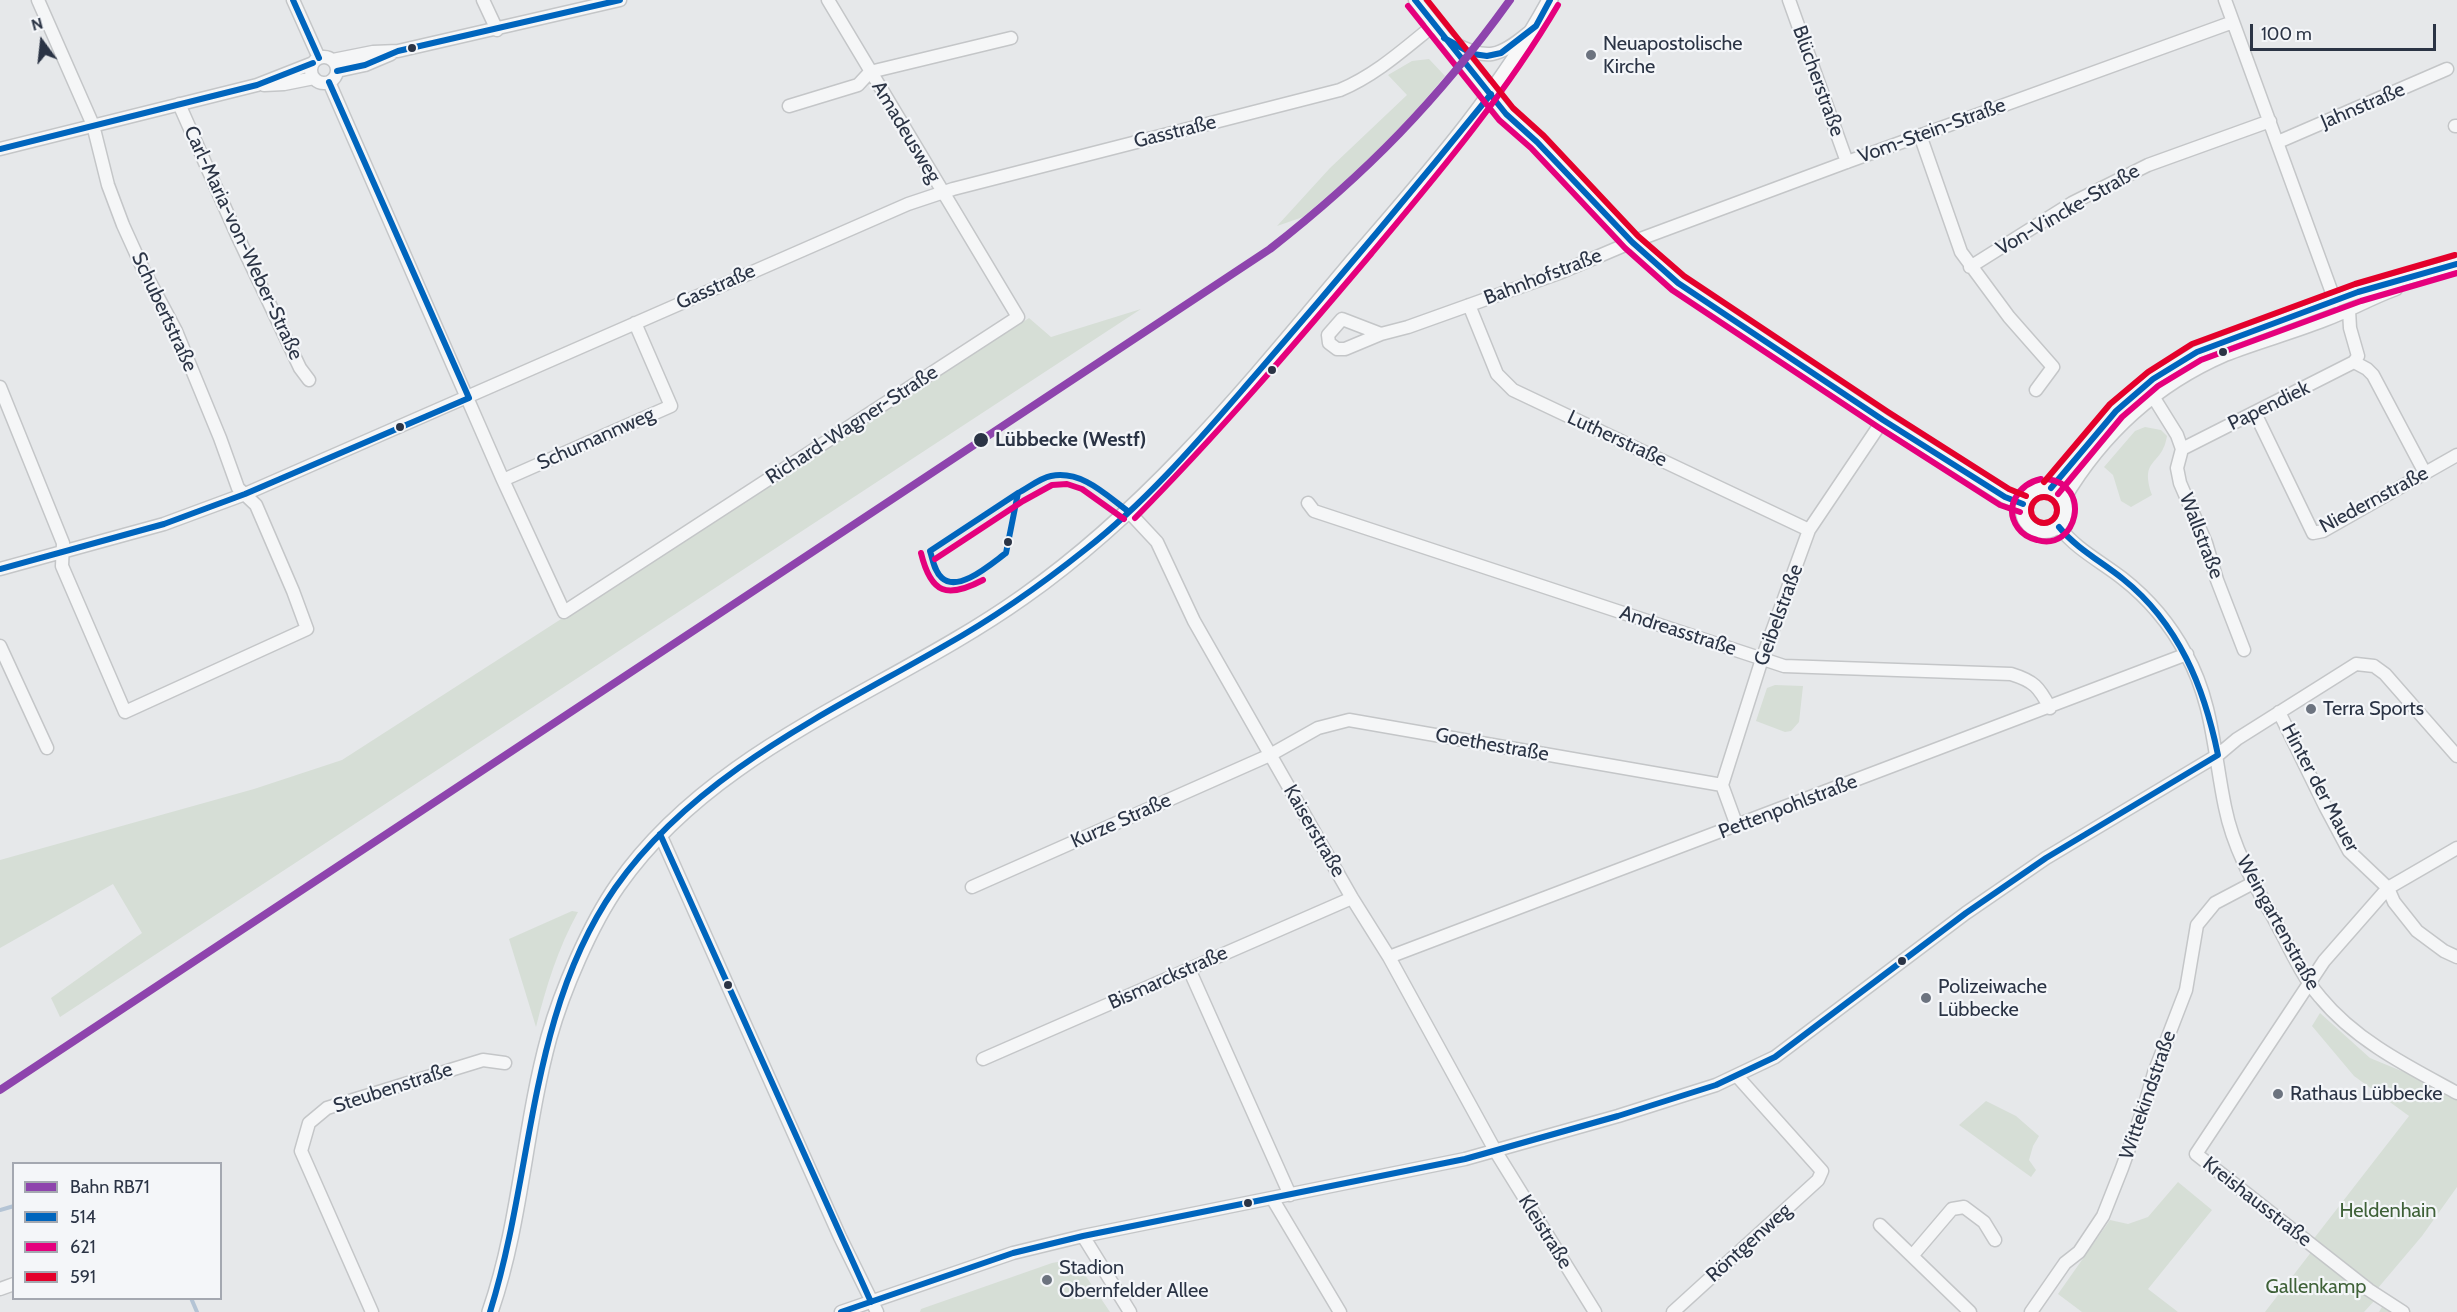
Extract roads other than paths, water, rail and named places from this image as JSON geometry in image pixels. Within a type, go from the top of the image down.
[{"type":"main road","points":[[490,1312],[504,1268],[549,1036],[573,972],[616,887],[660,834],[695,801],[744,765],[796,731],[1006,609],[1058,572],[1129,512],[1191,450],[1405,201],[1491,94],[1536,26],[1550,0]]},
{"type":"street","name":"Schubertstraße","points":[[39,0],[93,125],[108,185],[123,225],[176,331],[238,488],[256,505],[307,629],[125,712],[62,566],[63,552]]},
{"type":"street","points":[[0,149],[257,85],[316,61],[328,57],[335,66],[335,78],[329,82],[321,82],[314,78],[311,70],[316,61],[293,0]]},
{"type":"street","points":[[483,0],[497,30]]},
{"type":"street","points":[[335,66],[373,52],[398,51],[620,0]]},
{"type":"street","name":"Amadeusweg","points":[[828,0],[942,192]]},
{"type":"street","points":[[1415,0],[1506,114],[1537,142],[1632,242],[1678,283],[1883,420],[2005,497],[2023,504]]},
{"type":"street","name":"Blücherstraße","points":[[1789,0],[1847,162]]},
{"type":"street","points":[[2225,0],[2335,301]]},
{"type":"street","name":"Vom-Stein-Straße","points":[[1632,242],[2233,22]]},
{"type":"street","name":"Gasstraße","points":[[0,570],[164,524],[245,494],[469,398],[868,220],[942,192],[1340,90],[1362,81],[1380,69],[1434,25]]},
{"type":"street","points":[[1444,38],[1473,54],[1487,56],[1509,49],[1536,26]]},
{"type":"street","points":[[870,72],[1011,38]]},
{"type":"street","name":"Jahnstraße","points":[[2278,142],[2447,69]]},
{"type":"street","name":"Amadeusweg","points":[[789,106],[858,85],[870,72]]},
{"type":"street","points":[[257,85],[284,84],[314,78]]},
{"type":"street","points":[[329,82],[503,480]]},
{"type":"street","name":"Carl-Maria-von-Weber-Straße","points":[[179,104],[237,236],[300,368],[309,380]]},
{"type":"street","name":"Von-Vincke-Straße","points":[[1970,267],[2072,203],[2148,165],[2270,121]]},
{"type":"street","points":[[1920,135],[1961,252],[1970,267],[2053,367],[2036,390]]},
{"type":"street","name":"Richard-Wagner-Straße","points":[[503,480],[564,612],[1018,317],[942,192]]},
{"type":"street","name":"Bahnhofstraße","points":[[1381,334],[1559,273],[1632,242]]},
{"type":"street","points":[[2064,499],[2104,442],[2131,414],[2190,373],[2224,356],[2349,310],[2457,264]]},
{"type":"street","points":[[2051,488],[2116,411],[2146,384],[2203,349],[2358,292],[2433,273]]},
{"type":"street","name":"Lutherstraße","points":[[1468,305],[1497,374],[1513,390],[1809,530]]},
{"type":"street","points":[[2349,310],[2350,328],[2358,356],[2354,363],[2367,369],[2373,375],[2426,473]]},
{"type":"street","name":"Schumannweg","points":[[503,480],[671,406],[635,323]]},
{"type":"street","name":"Papendiek","points":[[2182,449],[2354,363]]},
{"type":"street","points":[[2146,384],[2151,398]]},
{"type":"street","points":[[0,387],[63,543],[63,552]]},
{"type":"street","name":"Wallstraße","points":[[2151,398],[2170,422],[2182,449],[2177,468],[2180,483],[2205,543],[2244,650]]},
{"type":"street","name":"Niedernstraße","points":[[2255,413],[2313,533],[2323,531],[2457,455]]},
{"type":"street","name":"Geibelstraße","points":[[1722,785],[1762,659],[1809,530],[1883,420]]},
{"type":"street","points":[[2051,488],[2064,499],[2067,511],[2059,527],[2044,532],[2031,528],[2023,518],[2023,504],[2030,492],[2051,488]]},
{"type":"street","name":"Andreasstraße","points":[[1308,503],[1314,511],[1784,666],[2011,674],[2029,680],[2041,691],[2050,708]]},
{"type":"street","name":"Kaiserstraße","points":[[1129,512],[1157,542],[1194,621],[1352,898],[1389,957],[1496,1152]]},
{"type":"street","points":[[2059,527],[2069,541],[2122,578],[2151,604],[2171,630],[2187,654],[2213,730],[2218,755]]},
{"type":"street","points":[[0,646],[47,748]]},
{"type":"street","name":"Pettenpohlstraße","points":[[1389,957],[2050,708],[2187,654]]},
{"type":"street","points":[[841,1312],[874,1307],[1013,1253],[1083,1236],[1496,1152],[1618,1116],[1737,1076],[1774,1057],[1812,1031],[1966,913],[2046,858],[2218,755],[2237,739],[2356,664],[2374,666],[2385,674],[2457,756]]},
{"type":"street","name":"Hinter der Mauer","points":[[2279,712],[2349,851],[2388,888],[2394,902],[2417,931],[2444,951],[2457,957]]},
{"type":"street","name":"Goethestraße","points":[[1270,755],[1318,728],[1349,720],[1722,785]]},
{"type":"street","name":"Kurze Straße","points":[[972,887],[1270,755]]},
{"type":"street","name":"Weingartenstraße","points":[[2218,755],[2224,807],[2232,836],[2253,884],[2320,997],[2362,1036],[2408,1066],[2457,1093]]},
{"type":"street","points":[[1722,785],[1737,826]]},
{"type":"street","points":[[660,834],[874,1307]]},
{"type":"street","points":[[2309,981],[2388,888],[2457,848]]},
{"type":"street","name":"Wittekindstraße","points":[[2031,1312],[2065,1263],[2079,1252],[2103,1216],[2186,990],[2197,925],[2215,903],[2253,884]]},
{"type":"street","name":"Bismarckstraße","points":[[983,1059],[1352,898]]},
{"type":"street","points":[[1189,969],[1290,1195]]},
{"type":"street","name":"Kreishausstraße","points":[[2309,981],[2303,995],[2196,1154],[2369,1290],[2401,1310]]},
{"type":"street","name":"Steubenstraße","points":[[372,1312],[301,1151],[309,1123],[327,1108],[450,1070],[483,1060],[505,1063]]},
{"type":"street","name":"Röntgenweg","points":[[1672,1312],[1810,1188],[1818,1180],[1822,1171],[1737,1076]]},
{"type":"street","name":"Kleistraße","points":[[1496,1152],[1594,1312]]},
{"type":"street","points":[[1272,1198],[1340,1312]]},
{"type":"street","points":[[1912,1256],[1952,1209],[1964,1207],[1984,1222],[1995,1240]]},
{"type":"street","points":[[1880,1225],[1965,1311]]},
{"type":"street","points":[[1083,1236],[1130,1312]]},
{"type":"waterway","points":[[0,1210],[12,1207]]},
{"type":"waterway","points":[[192,1300],[197,1312]]},
{"type":"rail line","name":"RB71","points":[[0,1090],[1270,249],[1338,192],[1399,134],[1456,70],[1510,0]]},
{"type":"place","name":"Neuapostolische Kirche","points":[[1591,55]]},
{"type":"place","name":"Lübbecke (Westf)","points":[[981,440]]},
{"type":"place","name":"Terra Sports","points":[[2311,709]]},
{"type":"place","name":"Polizeiwache Lübbecke","points":[[1926,998]]},
{"type":"place","name":"Rathaus Lübbecke","points":[[2278,1094]]},
{"type":"place","name":"Stadion Obernfelder Allee","points":[[1047,1280]]},
{"type":"park label","name":"Heldenhain","points":[[2388,1211]]},
{"type":"park label","name":"Gallenkamp","points":[[2316,1287]]}]
